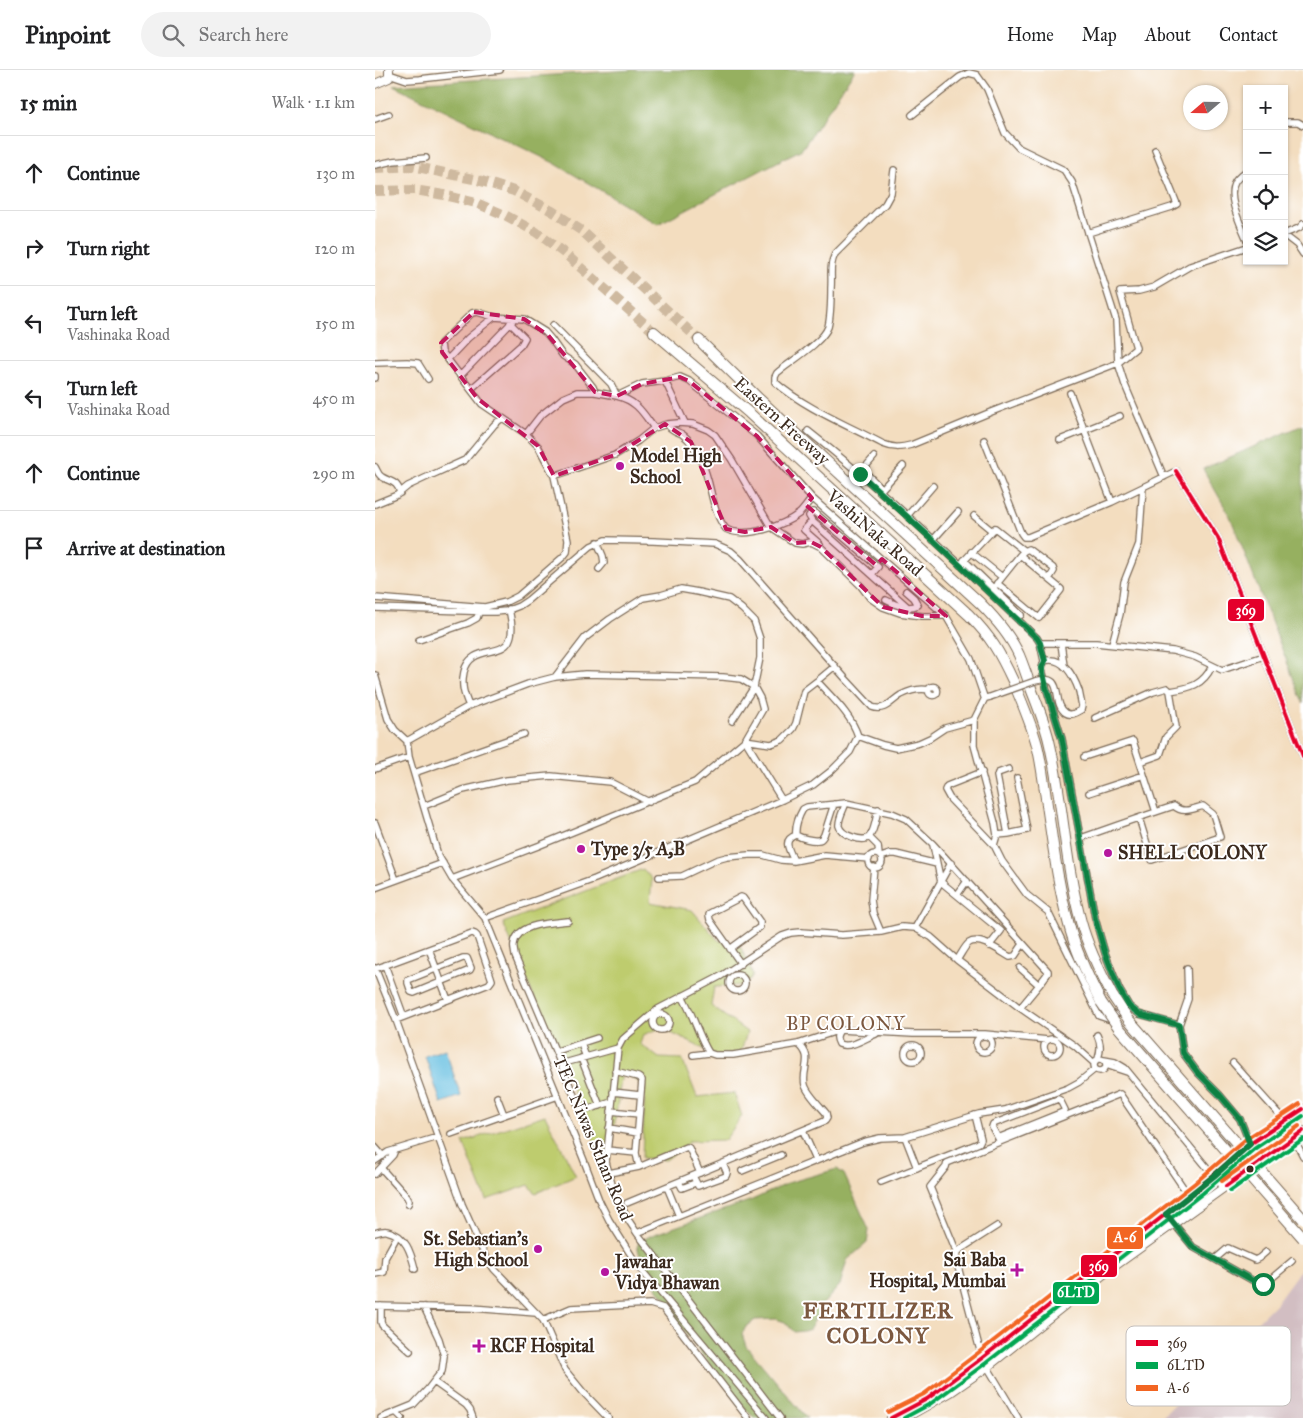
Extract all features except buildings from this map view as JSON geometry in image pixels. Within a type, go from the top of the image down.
[{"type":"highway","name":"Eastern Freeway","points":[[654,332],[757,419],[969,615],[996,646],[1032,727],[1041,764],[1054,856],[1069,926],[1077,952],[1089,980],[1119,1028],[1303,1238]]},
{"type":"highway","name":"Eastern Freeway","points":[[699,340],[760,400],[980,603],[1000,624],[1009,637],[1018,654],[1048,736],[1067,854],[1081,922],[1089,947],[1101,974],[1112,995],[1129,1020],[1303,1219]]},
{"type":"main road","points":[[375,84],[389,78],[389,72]]},
{"type":"main road","points":[[905,1418],[1189,1196],[1250,1144],[1303,1110]]},
{"type":"main road","points":[[891,1418],[914,1410],[951,1392],[987,1367],[1105,1274],[1303,1131]]},
{"type":"main road","points":[[1199,1188],[1208,1199]]},
{"type":"main road","points":[[1137,1236],[1146,1245]]},
{"type":"main road","points":[[1099,1266],[1105,1274]]},
{"type":"main road","points":[[1075,1285],[1081,1292]]},
{"type":"main road","points":[[1047,1307],[1053,1314]]},
{"type":"main road","points":[[947,1385],[951,1392]]},
{"type":"street","points":[[389,72],[407,80],[420,80],[500,70]]},
{"type":"street","points":[[912,115],[960,77],[969,73],[977,75],[987,89],[1005,133],[1019,148],[1064,170],[1072,182],[1116,320],[1118,363],[1125,385],[1164,477]]},
{"type":"street","points":[[375,119],[389,114]]},
{"type":"street","points":[[1288,122],[1298,122],[1303,125]]},
{"type":"street","points":[[1088,233],[1177,204],[1155,150]]},
{"type":"street","points":[[375,164],[426,158]]},
{"type":"street","points":[[894,170],[891,193],[885,204],[835,254],[830,267],[832,285],[828,325],[824,336],[777,373],[775,377],[775,382],[785,391],[807,405],[892,448],[901,448],[1118,363],[1136,348],[1120,292],[1139,291],[1155,287],[1190,266],[1243,248]]},
{"type":"street","points":[[1243,174],[1235,182],[1232,190],[1232,199],[1243,229]]},
{"type":"street","points":[[1288,232],[1299,228],[1303,224]]},
{"type":"street","points":[[1288,237],[1297,245],[1303,254]]},
{"type":"street","points":[[375,598],[485,607],[506,602],[518,596],[567,552],[568,540],[554,476],[538,446],[526,434],[482,404],[459,376],[443,352],[441,343],[472,313],[477,312],[493,317],[523,319],[545,332],[563,356],[575,364],[595,392]]},
{"type":"street","points":[[448,359],[468,338],[493,317]]},
{"type":"street","points":[[459,376],[516,318]]},
{"type":"street","points":[[471,389],[524,341],[523,335],[511,323]]},
{"type":"street","points":[[553,325],[611,384],[617,396]]},
{"type":"street","points":[[375,363],[418,363],[428,379]]},
{"type":"street","name":"VashiNaka Road","points":[[617,396],[642,384],[680,377],[689,381],[757,436],[812,498],[946,616],[971,659],[983,694],[988,698]]},
{"type":"street","points":[[665,381],[685,423]]},
{"type":"street","points":[[526,434],[540,416],[563,398],[577,392],[595,392],[628,399],[639,408],[655,428]]},
{"type":"street","points":[[1070,393],[1112,502]]},
{"type":"street","points":[[1060,440],[1120,416]]},
{"type":"street","points":[[375,504],[400,493],[408,486],[465,460],[502,418]]},
{"type":"street","points":[[667,424],[691,442],[703,464],[714,504],[724,527],[729,530],[745,532],[771,528],[785,523],[803,509],[812,498]]},
{"type":"street","points":[[554,476],[615,455],[655,428],[667,424],[693,424],[715,435],[732,460],[771,528],[795,543],[811,542],[821,547],[861,586],[870,598],[883,607],[900,613],[922,616],[946,616]]},
{"type":"street","points":[[808,431],[861,472],[933,540],[962,563],[1039,618],[1061,592],[1061,589],[997,528],[991,530],[962,563]]},
{"type":"street","points":[[984,440],[1024,537],[1112,502],[1176,471],[1218,538],[1303,756]]},
{"type":"street","points":[[861,472],[874,456]]},
{"type":"street","points":[[881,490],[903,466]]},
{"type":"street","points":[[375,467],[381,477],[398,485],[400,493]]},
{"type":"street","points":[[907,516],[933,486]]},
{"type":"street","points":[[1112,644],[1124,582],[1139,544],[1143,487]]},
{"type":"street","points":[[803,509],[837,543],[909,608]]},
{"type":"street","points":[[835,558],[805,531],[812,512],[876,565],[878,568],[872,574]]},
{"type":"street","points":[[933,540],[958,512]]},
{"type":"street","points":[[974,516],[991,530]]},
{"type":"street","points":[[835,530],[840,523]]},
{"type":"street","points":[[375,608],[495,612],[519,606],[528,600],[597,542],[605,540],[653,540],[715,544],[731,550],[740,559],[872,707],[877,709],[887,706],[906,693],[922,689],[929,690]]},
{"type":"street","points":[[597,542],[603,556],[603,563],[599,569]]},
{"type":"street","points":[[828,552],[837,543]]},
{"type":"street","points":[[995,586],[1022,553],[1028,549],[1053,568],[1054,571],[1049,579]]},
{"type":"street","points":[[971,552],[1002,578]]},
{"type":"street","points":[[876,565],[882,559]]},
{"type":"street","points":[[962,563],[1040,643],[1045,661],[1042,668],[1062,739],[1095,918],[1105,953],[1119,989],[1129,1006],[1139,1014],[1179,1025]]},
{"type":"street","points":[[995,586],[1021,615]]},
{"type":"street","points":[[886,600],[909,608],[918,605],[908,593],[916,589]]},
{"type":"street","points":[[555,677],[585,638],[610,618],[643,598],[681,590],[729,599],[754,621],[759,639],[760,658],[754,687],[732,721]]},
{"type":"street","points":[[469,706],[463,694],[462,686],[468,660],[506,645],[509,641],[511,622],[509,609]]},
{"type":"street","points":[[419,640],[468,623],[477,618],[479,612]]},
{"type":"street","points":[[1061,642],[1064,666]]},
{"type":"street","points":[[1040,643],[1112,644],[1173,651],[1195,657],[1222,670],[1264,656]]},
{"type":"street","points":[[994,845],[997,835],[974,746],[974,720],[988,698],[1035,681],[1047,679],[1051,680],[1057,688],[1061,707],[1067,714],[1073,714],[1081,710],[1083,706],[1079,691],[1070,673],[1059,662],[1045,661]]},
{"type":"street","points":[[745,740],[771,744],[782,740],[796,723],[803,691],[835,666]]},
{"type":"street","points":[[1095,718],[1153,692],[1167,688],[1170,691],[1194,687],[1209,674],[1212,666]]},
{"type":"street","points":[[375,675],[388,719],[395,730],[407,742],[469,706],[555,677],[585,674],[723,677],[741,679],[754,687],[760,698],[763,709],[745,740],[695,782],[649,802],[452,879]]},
{"type":"street","points":[[485,918],[595,879],[813,785],[831,771],[849,752],[858,736],[855,725],[847,714],[817,681]]},
{"type":"street","points":[[1140,762],[1161,756],[1166,738],[1176,727],[1170,691]]},
{"type":"street","points":[[858,736],[896,748],[919,743],[945,728],[974,720]]},
{"type":"street","points":[[414,773],[524,734]]},
{"type":"street","points":[[745,740],[782,800]]},
{"type":"street","points":[[1084,757],[1133,741],[1157,812]]},
{"type":"street","name":"TEC Niwas Sthan Road","points":[[407,742],[409,757],[438,855],[452,879],[485,918],[599,1200],[609,1220],[638,1266],[766,1418]]},
{"type":"street","points":[[375,769],[409,757]]},
{"type":"street","points":[[1008,834],[997,776],[998,773],[1009,770]]},
{"type":"street","points":[[981,772],[947,786],[945,790],[950,799],[994,845],[1002,861],[1027,895],[1048,912],[1099,1016],[1108,1019],[1129,1006]]},
{"type":"street","points":[[1089,793],[1144,775]]},
{"type":"street","points":[[424,806],[463,790],[507,780],[551,776],[610,782],[649,802]]},
{"type":"street","points":[[997,835],[1026,831],[1027,829],[1017,778]]},
{"type":"street","points":[[846,803],[838,824],[841,831],[853,837],[865,839],[869,837],[878,809]]},
{"type":"street","points":[[796,835],[803,809],[833,804],[846,803],[878,809],[906,819],[951,863],[1047,971],[1039,985],[1020,1008]]},
{"type":"street","points":[[794,861],[788,847],[788,840],[796,835],[821,839],[833,804]]},
{"type":"street","points":[[1081,838],[1139,818],[1157,812],[1174,806],[1183,811],[1203,806],[1213,814],[1220,837],[1153,860],[1139,818]]},
{"type":"street","points":[[375,823],[396,880]]},
{"type":"street","points":[[869,837],[878,846],[880,856],[882,863],[874,867],[869,864],[869,859],[873,854],[880,856],[896,854],[937,864]]},
{"type":"street","points":[[933,844],[941,882],[1001,931]]},
{"type":"street","points":[[659,877],[682,876],[716,860],[756,854],[794,861],[825,855],[869,859]]},
{"type":"street","points":[[375,888],[443,863]]},
{"type":"street","points":[[915,928],[951,863]]},
{"type":"street","points":[[874,867],[871,900],[873,913],[881,932]]},
{"type":"street","points":[[957,895],[967,881]]},
{"type":"street","points":[[721,976],[728,982],[729,987],[733,991],[738,992],[743,989],[745,984],[738,965],[730,949],[710,920],[709,915],[710,912],[741,896],[760,922],[761,927],[730,949]]},
{"type":"street","points":[[568,921],[534,926],[521,932],[516,937],[513,945],[515,956],[581,1110],[612,1102]]},
{"type":"street","points":[[989,946],[1007,925]]},
{"type":"street","points":[[780,1418],[637,1233],[627,1218],[623,1205],[615,1196],[606,1162],[618,1048],[623,1039],[653,1015],[682,996],[721,976],[783,936],[801,932],[842,935],[881,932],[902,927],[915,928],[931,937],[957,960],[1020,1008],[1075,1046],[1100,1063],[1127,1072],[1224,1188]]},
{"type":"street","points":[[396,1020],[489,984],[492,980],[475,934],[472,933],[375,969],[396,1020],[462,1204],[485,1256],[494,1269],[543,1320],[565,1370],[608,1418]]},
{"type":"street","points":[[957,960],[968,944],[980,941],[1010,957],[1015,956],[1021,947]]},
{"type":"street","points":[[429,949],[448,1000]]},
{"type":"street","points":[[467,958],[470,970],[441,981],[412,993],[408,983],[408,980],[436,968],[467,958]]},
{"type":"street","points":[[385,966],[404,1017]]},
{"type":"street","points":[[1020,968],[1039,985]]},
{"type":"street","points":[[1187,968],[1188,999],[1179,1025],[1183,1053],[1198,1073],[1240,1119],[1250,1144],[1261,1160]]},
{"type":"street","points":[[728,982],[733,976],[741,976]]},
{"type":"street","points":[[682,996],[688,1005],[702,1042],[709,1053]]},
{"type":"street","points":[[693,1054],[733,1055],[798,1044],[840,1030],[1052,1039],[1075,1046]]},
{"type":"street","points":[[840,1030],[837,1040],[843,1046],[848,1046],[878,1033]]},
{"type":"street","points":[[913,1034],[913,1046]]},
{"type":"street","points":[[637,1233],[863,1142],[880,1138],[905,1137],[975,1116],[1005,1110],[1068,1088],[1079,1082],[1100,1063],[1101,1044],[1097,1035]]},
{"type":"street","points":[[561,1050],[597,1038]]},
{"type":"street","points":[[1047,1040],[1044,1049],[1049,1054],[1054,1054],[1058,1051],[1057,1041]]},
{"type":"street","points":[[581,1044],[583,1058],[600,1106]]},
{"type":"street","points":[[623,1205],[822,1124],[827,1118],[826,1113],[806,1088],[804,1078],[807,1056],[798,1044]]},
{"type":"street","points":[[561,1064],[618,1048]]},
{"type":"street","points":[[1233,1064],[1285,1121],[1303,1156]]},
{"type":"street","points":[[615,1071],[641,1079],[636,1153],[639,1167]]},
{"type":"street","points":[[613,1092],[641,1095]]},
{"type":"street","points":[[1018,1418],[982,1358],[956,1259],[957,1253],[930,1187],[947,1163],[1120,1094],[1198,1207]]},
{"type":"street","points":[[451,1134],[558,1096]]},
{"type":"street","points":[[497,1097],[504,1115]]},
{"type":"street","points":[[1058,1099],[1065,1110],[998,1138],[992,1125],[1009,1118],[1058,1099]]},
{"type":"street","points":[[1023,1103],[1027,1111]]},
{"type":"street","points":[[1005,1110],[1009,1118]]},
{"type":"street","points":[[611,1111],[639,1114]]},
{"type":"street","points":[[881,1182],[980,1142],[975,1116]]},
{"type":"street","points":[[609,1128],[638,1132]]},
{"type":"street","points":[[803,1131],[816,1160]]},
{"type":"street","points":[[375,1162],[388,1152],[438,1137]]},
{"type":"street","points":[[905,1137],[917,1168]]},
{"type":"street","points":[[769,1145],[774,1158]]},
{"type":"street","points":[[375,1147],[383,1156]]},
{"type":"street","points":[[609,1173],[639,1167],[687,1147],[700,1173]]},
{"type":"street","points":[[375,1174],[393,1156],[395,1150]]},
{"type":"street","points":[[607,1150],[636,1153]]},
{"type":"street","points":[[746,1155],[751,1167]]},
{"type":"street","points":[[742,1171],[781,1155]]},
{"type":"street","points":[[693,1176],[696,1186],[699,1186],[726,1176],[727,1173],[723,1164]]},
{"type":"street","points":[[381,1168],[407,1197],[408,1204]]},
{"type":"street","points":[[679,1182],[683,1188],[695,1183]]},
{"type":"street","points":[[667,1187],[679,1216]]},
{"type":"street","points":[[1166,1214],[1193,1247],[1259,1284],[1266,1283],[1292,1260]]},
{"type":"street","points":[[957,1253],[997,1226]]},
{"type":"street","points":[[375,1233],[387,1231],[396,1237],[411,1252],[415,1269]]},
{"type":"street","points":[[375,1274],[385,1272],[385,1258],[396,1237]]},
{"type":"street","points":[[1215,1259],[1228,1248],[1255,1260],[1266,1252]]},
{"type":"street","points":[[543,1320],[571,1308],[650,1304],[663,1308],[748,1418]]},
{"type":"street","points":[[410,1350],[382,1325],[378,1306],[536,1313]]},
{"type":"street","points":[[381,1418],[413,1405],[442,1371],[444,1356],[439,1339],[424,1307]]},
{"type":"street","points":[[434,1382],[466,1405],[473,1418]]},
{"type":"street","points":[[396,1412],[402,1418]]},
{"type":"highlighted area","points":[[474,312],[524,319],[548,335],[595,392],[617,396],[642,384],[680,377],[689,381],[757,436],[812,498],[806,505],[876,565],[882,559],[946,616],[922,616],[883,607],[821,547],[811,542],[795,543],[771,527],[745,532],[726,529],[691,442],[665,424],[615,455],[554,476],[538,446],[477,398],[442,352],[441,343]]},
{"type":"shaded area","points":[[1303,1266],[1303,1418],[1161,1418],[1173,1406],[1291,1406],[1291,1326],[1253,1326],[1275,1304]]},
{"type":"green space","points":[[633,70],[855,70],[802,149],[658,224],[554,163],[393,85]]},
{"type":"green space","points":[[1303,425],[1303,703],[1230,516],[1203,469]]},
{"type":"green space","points":[[643,869],[652,879],[650,902],[692,910],[718,940],[741,948],[753,975],[746,985],[714,987],[711,1006],[747,1032],[741,1052],[718,1056],[661,1028],[643,1035],[640,1044],[659,1058],[682,1059],[697,1097],[734,1093],[742,1116],[725,1140],[690,1141],[666,1160],[642,1158],[645,1086],[622,1072],[611,1150],[606,1157],[599,1152],[503,923]]},
{"type":"green space","points":[[545,1115],[576,1176],[536,1193],[529,1185],[486,1200],[463,1142]]},
{"type":"green space","points":[[837,1169],[844,1174],[869,1230],[867,1243],[847,1260],[840,1285],[822,1305],[810,1329],[794,1332],[785,1322],[776,1319],[755,1320],[745,1328],[742,1334],[746,1346],[807,1418],[754,1418],[733,1395],[677,1321],[669,1303],[656,1287],[637,1247],[639,1242],[652,1235],[752,1200],[791,1182]]},
{"type":"water","points":[[445,1049],[461,1096],[441,1103],[425,1056]]},
{"type":"tunnel","points":[[375,168],[412,166],[478,180],[514,191],[552,211],[582,231],[699,340]]},
{"type":"tunnel","points":[[375,191],[415,190],[444,195],[476,203],[505,215],[536,232],[564,253],[654,332]]},
{"type":"transit line","name":"369","points":[[1176,471],[1218,538],[1303,756]]},
{"type":"transit line","name":"A-6","points":[[888,1412],[924,1394],[1195,1183],[1246,1139],[1300,1104]]},
{"type":"transit line","name":"369","points":[[891,1418],[927,1399],[982,1358],[1199,1188],[1250,1144],[1303,1109]]},
{"type":"transit line","name":"6LTD","points":[[904,1418],[930,1404],[986,1363],[1203,1193],[1254,1149],[1303,1116]]},
{"type":"transit line","name":"A-6","points":[[1222,1181],[1299,1126]]},
{"type":"transit line","name":"369","points":[[1226,1186],[1303,1131]]},
{"type":"transit line","name":"6LTD","points":[[1230,1191],[1303,1139]]},
{"type":"place","name":"Model High School","points":[[620,466]]},
{"type":"place","name":"Type 3/5 A,B","points":[[581,849]]},
{"type":"place","name":"SHELL COLONY","points":[[1108,853]]},
{"type":"place","name":"St. Sebastian's High School","points":[[538,1249]]},
{"type":"place","name":"Sai Baba Hospital, Mumbai","points":[[1017,1270]]},
{"type":"place","name":"Jawahar Vidya Bhawan","points":[[605,1272]]},
{"type":"place","name":"RCF Hospital","points":[[479,1346]]},
{"type":"district","name":"BP COLONY","points":[[846,1023]]},
{"type":"district","name":"FERTILIZER COLONY","points":[[878,1322]]},
{"type":"route","points":[[860,474],[994,596],[1040,643],[1045,661],[1042,668],[1062,739],[1095,918],[1105,953],[1119,989],[1129,1006],[1139,1014],[1179,1025],[1183,1053],[1198,1073],[1240,1119],[1250,1144],[1214,1176],[1166,1214],[1193,1247],[1259,1284],[1263,1284]]}]
